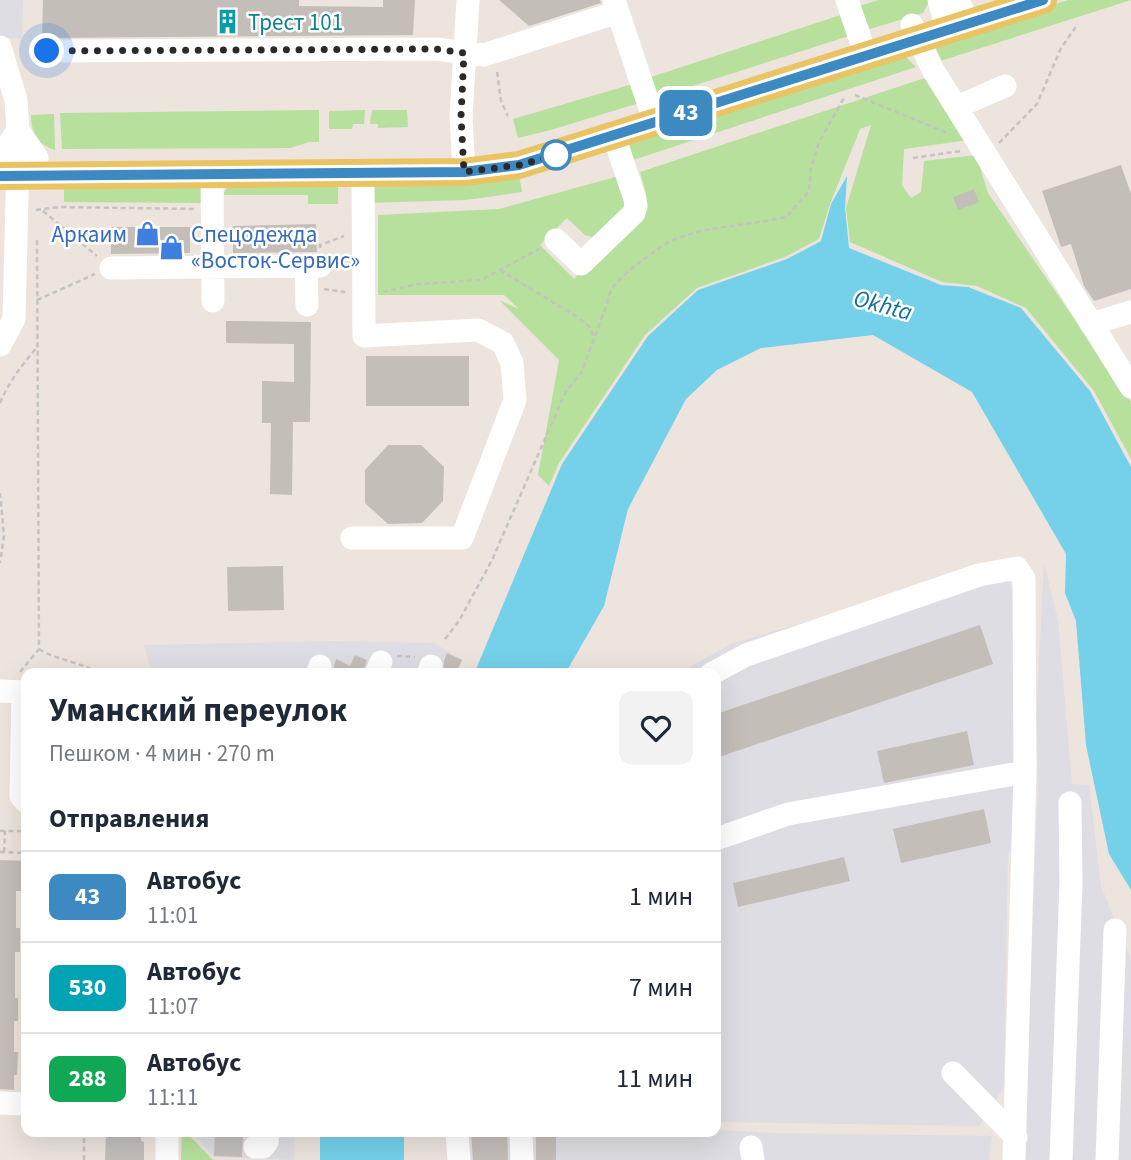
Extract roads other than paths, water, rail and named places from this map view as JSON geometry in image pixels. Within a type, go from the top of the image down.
[{"type":"main road","points":[[12,164],[212,175],[363,173],[463,165],[650,108],[914,33],[952,10],[991,0]]},
{"type":"main road","points":[[952,10],[1043,0]]},
{"type":"main road","points":[[12,164],[519,165],[614,136],[864,48]]},
{"type":"street","points":[[463,165],[464,53],[468,0]]},
{"type":"street","points":[[847,0],[864,48]]},
{"type":"street","points":[[47,51],[436,49],[484,55],[616,6],[650,108]]},
{"type":"street","points":[[914,33],[1131,387]]},
{"type":"street","points":[[0,47],[16,100],[12,123],[15,319],[0,345]]},
{"type":"street","points":[[957,107],[1005,86]]},
{"type":"street","points":[[12,123],[12,164]]},
{"type":"street","points":[[556,240],[581,264],[634,213],[635,199],[614,136]]},
{"type":"street","points":[[352,538],[462,538],[515,400],[512,363],[503,343],[478,330],[364,335],[363,173]]},
{"type":"street","points":[[212,175],[213,301]]},
{"type":"street","points":[[111,268],[213,267],[310,281]]},
{"type":"street","points":[[1091,324],[1131,312]]},
{"type":"street","points":[[721,669],[746,655],[979,575],[1017,568],[1024,579],[1025,772],[1014,1160]]},
{"type":"street","points":[[13,692],[21,796]]},
{"type":"street","points":[[721,837],[788,814],[1025,772]]},
{"type":"street","points":[[1061,1160],[1072,882],[1070,803]]},
{"type":"street","points":[[1107,1160],[1115,930]]},
{"type":"street","points":[[953,1073],[1016,1137]]},
{"type":"street","points":[[0,1104],[21,1104]]},
{"type":"street","points":[[167,1137],[167,1160]]},
{"type":"street","points":[[457,1137],[459,1160]]},
{"type":"street","points":[[521,1137],[522,1160]]},
{"type":"water","name":"Okhta","points":[[847,176],[845,208],[849,248],[941,285],[968,287],[1021,308],[1090,391],[1131,467],[1131,890],[1109,854],[1086,745],[1076,621],[1065,593],[1066,554],[972,392],[873,335],[761,348],[717,370],[686,399],[628,509],[604,606],[568,668],[477,668],[562,464],[648,336],[698,290],[787,259],[821,241],[831,204]]},
{"type":"water","points":[[320,1137],[404,1137],[404,1160],[320,1160]]},
{"type":"place","name":"Трест 101","points":[[228,22]]},
{"type":"place","name":"Аркаим","points":[[147,234]]},
{"type":"place","name":"Спецодежда «Восток-Сервис»","points":[[171,247]]}]
